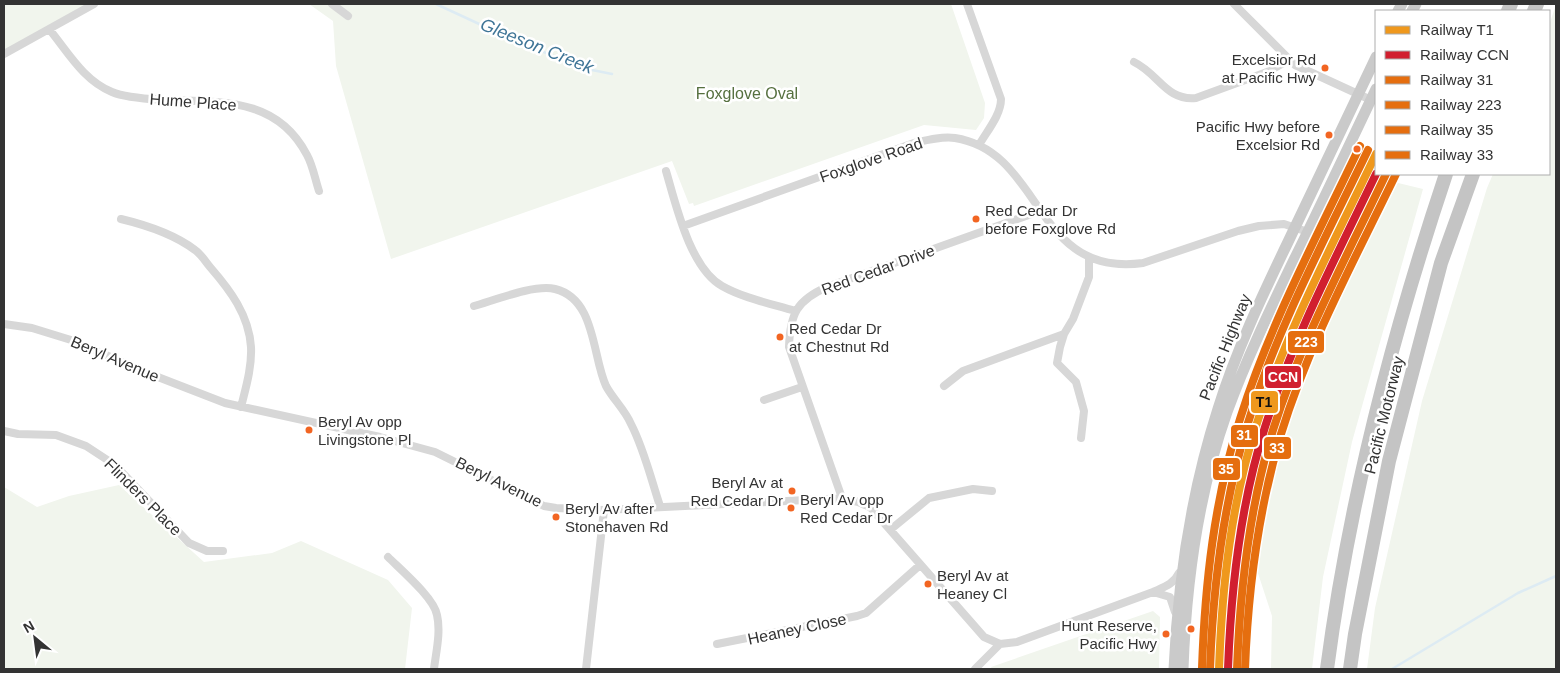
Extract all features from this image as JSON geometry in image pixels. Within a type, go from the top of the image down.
[{"type":"highway","name":"Pacific Motorway","points":[[1326,669],[1366,450],[1418,256],[1446,175]]},
{"type":"highway","name":"Pacific Motorway","points":[[1350,669],[1355,634],[1389,461],[1441,263],[1473,175]]},
{"type":"main road","name":"Pacific Highway","points":[[1174,669],[1176,621],[1183,565],[1199,480],[1218,409],[1251,320],[1375,59]]},
{"type":"main road","name":"Pacific Highway","points":[[1183,669],[1184,628],[1200,514],[1227,413],[1257,338],[1375,91]]},
{"type":"street","points":[[4,54],[94,4]]},
{"type":"street","points":[[332,4],[348,16]]},
{"type":"street","points":[[967,4],[1001,99],[1001,106],[997,115],[979,144]]},
{"type":"street","points":[[1234,4],[1289,60],[1302,69],[1371,100]]},
{"type":"street","name":"Hume Place","points":[[48,28],[80,70],[96,83],[113,93],[147,99],[234,102],[267,113],[291,131],[308,156],[319,191]]},
{"type":"street","points":[[1134,62],[1150,71],[1177,96],[1196,98],[1267,72],[1289,60]]},
{"type":"street","name":"Foxglove Road","points":[[683,226],[914,143],[954,138],[979,144],[1000,159],[1012,171],[1055,231],[1071,247],[1090,258],[1118,265],[1143,263],[1238,231],[1259,226],[1284,224],[1308,232]]},
{"type":"street","points":[[666,170],[683,226],[696,258],[711,279],[732,291],[795,311],[790,328],[789,346],[842,498]]},
{"type":"street","name":"Red Cedar Drive","points":[[795,311],[813,294],[827,287],[1040,211]]},
{"type":"street","points":[[121,219],[144,225],[180,240],[196,251],[233,296],[248,327],[251,348],[250,369],[241,407]]},
{"type":"street","points":[[1081,438],[1084,411],[1076,382],[1057,363],[1064,334],[1073,319],[1089,277],[1090,258]]},
{"type":"street","points":[[474,306],[534,289],[546,288],[563,292],[577,302],[585,315],[596,345],[606,384],[635,431],[660,506]]},
{"type":"street","name":"Beryl Avenue","points":[[4,324],[32,328],[70,340],[209,398],[241,407],[380,437],[435,452],[544,506],[604,510],[842,498],[854,500],[871,508],[984,637],[1000,644]]},
{"type":"street","points":[[944,386],[963,371],[1064,334]]},
{"type":"street","points":[[764,400],[802,387]]},
{"type":"street","name":"Flinders Place","points":[[4,432],[56,435],[86,446],[115,465],[189,543],[207,551],[222,551]]},
{"type":"street","points":[[890,530],[930,498],[972,489],[992,492]]},
{"type":"street","points":[[586,669],[604,510]]},
{"type":"street","points":[[388,557],[430,600],[435,609],[438,634],[434,669]]},
{"type":"street","name":"Heaney Close","points":[[717,644],[857,616],[866,612],[920,565]]},
{"type":"street","points":[[975,669],[1000,644],[1017,642],[1153,592],[1176,580],[1183,565]]},
{"type":"street","points":[[1153,592],[1170,597],[1174,605],[1176,621]]},
{"type":"green space","points":[[4,4],[93,4],[4,52]]},
{"type":"green space","name":"Foxglove Oval","points":[[309,4],[951,4],[985,103],[984,118],[976,130],[924,125],[694,206],[693,203],[689,204],[672,161],[391,259],[336,66],[333,21]]},
{"type":"green space","points":[[1556,5],[1556,669],[1367,669],[1375,608],[1422,401],[1487,188],[1493,175],[1550,175],[1550,22]]},
{"type":"green space","points":[[1394,182],[1423,189],[1352,442],[1323,577],[1312,669],[1271,669],[1272,616],[1253,558],[1279,433],[1340,270]]},
{"type":"green space","points":[[119,485],[204,562],[272,553],[301,541],[388,580],[412,608],[405,669],[4,669],[4,487],[37,507],[69,496]]},
{"type":"green space","points":[[1153,611],[1160,617],[1159,669],[992,669],[991,667]]},
{"type":"waterway","name":"Gleeson Creek","points":[[436,4],[582,68],[612,74]]},
{"type":"waterway","points":[[1392,669],[1518,593],[1556,576]]},
{"type":"rail line","name":"35","points":[[1202,668],[1212,542],[1224,480],[1240,419],[1265,349],[1311,247],[1360,146]]},
{"type":"rail line","name":"31","points":[[1210,669],[1211,638],[1221,544],[1232,483],[1248,423],[1287,318],[1368,150]]},
{"type":"rail line","name":"T1","points":[[1219,669],[1229,545],[1234,514],[1257,423],[1282,354],[1297,320],[1375,156]]},
{"type":"rail line","name":"CCN","points":[[1228,669],[1238,546],[1256,456],[1276,394],[1302,330],[1376,175]]},
{"type":"rail line","name":"223","points":[[1237,669],[1243,578],[1247,548],[1258,489],[1273,430],[1284,397],[1311,332],[1386,175]]},
{"type":"rail line","name":"33","points":[[1245,669],[1249,609],[1260,521],[1281,434],[1292,400],[1319,334],[1396,175]]},
{"type":"place","name":"Excelsior Rd at Pacific Hwy","points":[[1325,68]]},
{"type":"place","name":"Pacific Hwy before Excelsior Rd","points":[[1329,135]]},
{"type":"place","name":"Red Cedar Dr before Foxglove Rd","points":[[976,219]]},
{"type":"place","name":"Red Cedar Dr at Chestnut Rd","points":[[780,337]]},
{"type":"place","name":"Beryl Av opp Livingstone Pl","points":[[309,430]]},
{"type":"place","name":"Beryl Av at Red Cedar Dr","points":[[792,491]]},
{"type":"place","name":"Beryl Av opp Red Cedar Dr","points":[[791,508]]},
{"type":"place","name":"Beryl Av after Stonehaven Rd","points":[[556,517]]},
{"type":"place","name":"Beryl Av at Heaney Cl","points":[[928,584]]},
{"type":"place","name":"Hunt Reserve, Pacific Hwy","points":[[1166,634]]}]
